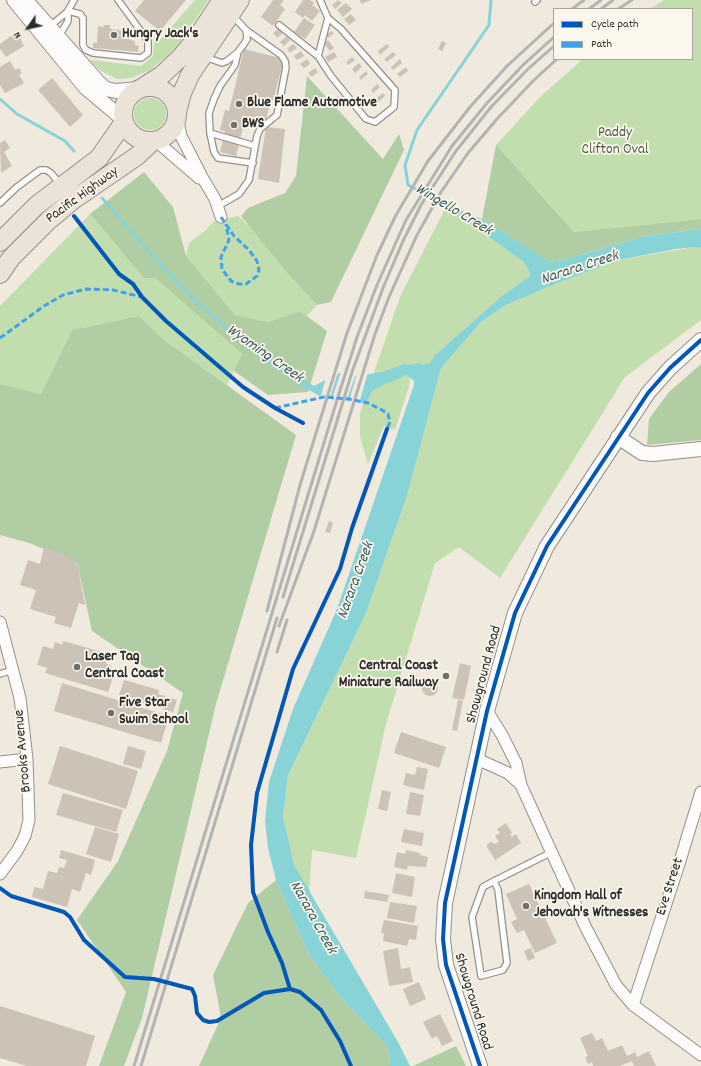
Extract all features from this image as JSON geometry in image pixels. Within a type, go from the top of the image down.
[{"type":"main road","points":[[231,5],[185,84],[177,114],[170,132],[154,140],[142,140],[134,136],[128,130],[124,121],[123,109],[126,100],[132,93],[167,70],[231,5]]},
{"type":"main road","points":[[141,88],[156,87],[168,93],[174,100],[177,114]]},
{"type":"main road","name":"Pacific Highway","points":[[0,242],[37,205],[99,158],[124,121]]},
{"type":"main road","name":"Pacific Highway","points":[[0,274],[41,226],[68,204],[137,156],[154,140]]},
{"type":"main road","points":[[0,254],[27,233],[41,226]]},
{"type":"street","points":[[14,0],[92,94],[124,121]]},
{"type":"street","points":[[25,0],[91,76],[102,86],[116,91],[141,88]]},
{"type":"street","points":[[54,32],[48,34],[65,56],[69,68]]},
{"type":"street","points":[[177,114],[181,136],[218,206],[221,217]]},
{"type":"street","points":[[154,140],[208,186]]},
{"type":"street","name":"Showground Road","points":[[480,1066],[453,989],[446,965],[442,939],[445,903],[487,711],[514,613],[547,546],[648,392],[670,368],[701,340]]},
{"type":"street","points":[[618,437],[642,453],[653,454],[701,449]]},
{"type":"street","name":"Brooks Avenue","points":[[0,622],[3,642],[14,670],[20,698],[27,759],[29,820],[25,836],[17,851],[0,874]]},
{"type":"street","points":[[487,711],[502,735],[516,763],[521,785],[594,942],[616,985],[632,1005],[701,1055]]},
{"type":"street","points":[[0,762],[27,759]]},
{"type":"street","points":[[477,759],[508,772],[521,785]]},
{"type":"street","name":"Eve Street","points":[[632,1005],[698,812],[701,792]]},
{"type":"lane","points":[[54,32],[74,0]]},
{"type":"lane","points":[[68,11],[82,16],[83,45],[86,50],[93,53],[141,58],[148,53],[148,40],[118,0]]},
{"type":"lane","points":[[278,25],[318,56],[330,76],[366,119],[374,122],[394,107],[395,90],[341,29],[328,18],[322,1]]},
{"type":"lane","points":[[218,206],[236,196],[243,190],[249,180],[255,146],[260,129],[277,115],[286,67],[286,60],[281,55],[246,30],[231,5]]},
{"type":"lane","points":[[54,32],[68,21],[68,11]]},
{"type":"lane","points":[[318,56],[328,18]]},
{"type":"lane","points":[[202,56],[222,63],[232,58],[247,39],[246,30]]},
{"type":"lane","points":[[238,52],[235,65],[220,86],[214,99],[210,113],[210,133],[214,152],[218,158],[253,163]]},
{"type":"lane","points":[[210,133],[255,146]]},
{"type":"lane","points":[[0,203],[40,170],[51,173],[62,186]]},
{"type":"lane","points":[[0,674],[14,670]]},
{"type":"lane","points":[[494,881],[498,890],[507,964],[503,970],[481,976],[472,917],[483,887],[494,881],[552,852]]},
{"type":"green space","points":[[195,0],[209,0],[177,46],[150,70],[131,78],[117,79],[101,71],[91,62],[91,60],[141,66],[153,56],[154,38],[159,41]]},
{"type":"green space","name":"Paddy Clifton Oval","points":[[664,0],[701,0],[701,219],[574,232],[496,145],[540,97],[582,60],[693,60],[693,8],[652,8]]},
{"type":"green space","points":[[307,76],[383,159],[399,134],[404,150],[331,302],[317,305],[285,270],[241,216],[248,208],[285,193],[296,176]]},
{"type":"green space","points":[[150,98],[156,99],[163,105],[166,114],[165,120],[159,127],[150,130],[144,129],[137,123],[134,114],[135,108],[141,101]]},
{"type":"green space","points":[[496,145],[574,232],[701,219],[701,229],[645,236],[563,260],[549,262],[482,219]]},
{"type":"green space","points":[[144,172],[173,207],[186,256],[235,315],[268,322],[300,311],[327,331],[308,392],[268,395],[234,371],[242,354],[155,278],[144,278],[90,214]]},
{"type":"green space","points":[[447,205],[523,261],[530,273],[529,277],[503,295],[435,355],[430,363],[423,365],[411,365],[409,386],[395,430],[384,426],[368,464],[360,436],[360,413],[400,297]]},
{"type":"green space","points":[[90,214],[144,278],[155,278],[242,354],[227,385],[163,339],[139,316],[72,330],[41,394],[0,384],[0,306]]},
{"type":"green space","points":[[238,216],[250,227],[317,305],[307,316],[300,311],[268,322],[235,315],[186,256],[189,243],[206,230],[214,221]]},
{"type":"green space","points":[[695,247],[701,248],[701,320],[625,377],[500,578],[459,547],[435,563],[386,724],[356,858],[312,850],[309,893],[294,865],[286,835],[283,817],[288,777],[366,613],[407,496],[441,368],[481,322],[506,305],[555,284],[618,260]]},
{"type":"green space","points":[[139,316],[163,339],[296,435],[216,704],[142,1018],[124,1066],[99,1066],[126,992],[77,920],[118,861],[167,751],[183,693],[92,631],[77,562],[29,543],[0,535],[0,384],[41,394],[72,330]]},
{"type":"green space","points":[[701,364],[701,440],[647,445],[649,419],[669,392]]},
{"type":"green space","points":[[276,880],[308,953],[342,999],[386,1045],[390,1055],[389,1066],[199,1066],[221,1018],[213,975],[248,903]]},
{"type":"green space","points":[[456,1046],[466,1066],[413,1066]]},
{"type":"water","name":"Narara Creek","points":[[447,205],[482,219],[550,262],[563,260],[645,236],[701,229],[701,248],[695,247],[676,249],[618,260],[555,284],[506,305],[481,322],[441,368],[407,496],[366,613],[288,776],[283,817],[294,865],[398,1042],[410,1066],[389,1066],[390,1055],[386,1045],[342,999],[308,953],[276,880],[268,848],[265,821],[269,782],[293,709],[337,609],[414,385],[414,381],[407,375],[383,385],[373,390],[367,401],[362,403],[323,398],[297,383],[245,347],[241,342],[314,386],[339,373],[356,376],[382,372],[404,364],[411,365],[419,363],[423,365],[430,363],[435,355],[503,295],[529,277],[530,273],[523,261],[469,223]]},
{"type":"pier","points":[[338,372],[329,401],[320,399],[326,378]]},
{"type":"pier","points":[[341,372],[356,374],[346,402],[332,399]]},
{"type":"pier","points":[[368,372],[359,404],[349,401],[357,374]]},
{"type":"building","points":[[144,0],[186,0],[160,31],[135,11]]},
{"type":"building","points":[[273,0],[284,0],[280,5],[285,9],[273,26],[261,17]]},
{"type":"building","points":[[303,0],[310,0],[314,3],[312,5],[320,11],[312,21],[305,15],[303,18],[295,12]]},
{"type":"building","points":[[338,0],[342,3],[335,9],[332,5]]},
{"type":"building","points":[[360,0],[371,0],[361,4]]},
{"type":"building","points":[[346,3],[352,9],[343,17],[337,10]]},
{"type":"building","points":[[351,14],[356,20],[349,25],[344,19]]},
{"type":"building","points":[[304,18],[315,25],[305,39],[294,32]]},
{"type":"building","name":"Hungry Jack's","points":[[104,25],[110,25],[110,29],[131,31],[130,40],[135,41],[135,45],[139,46],[138,52],[93,48],[93,43],[97,43],[98,26],[104,27]]},
{"type":"building","points":[[279,28],[283,33],[277,38],[273,33]]},
{"type":"building","points":[[331,31],[334,33],[328,38],[326,35]]},
{"type":"building","points":[[15,33],[22,40],[21,41],[24,46],[6,57],[0,49],[0,44]]},
{"type":"building","points":[[287,36],[290,40],[284,46],[280,42]]},
{"type":"building","points":[[328,40],[334,48],[330,51],[324,44]]},
{"type":"building","points":[[442,41],[446,43],[442,51],[438,49]]},
{"type":"building","points":[[293,44],[297,48],[290,53],[287,49]]},
{"type":"building","points":[[387,44],[389,47],[380,55],[378,51]]},
{"type":"building","points":[[244,49],[284,59],[273,101],[271,100],[266,120],[260,118],[259,123],[245,119],[236,156],[220,152],[225,131],[220,130],[225,110],[229,111]]},
{"type":"building","points":[[301,51],[304,56],[297,60],[294,56]]},
{"type":"building","points":[[334,52],[337,57],[328,62],[325,57]]},
{"type":"building","points":[[393,52],[396,55],[387,62],[384,59]]},
{"type":"building","points":[[352,57],[355,60],[348,65],[346,62]]},
{"type":"building","points":[[307,59],[310,64],[304,68],[300,64]]},
{"type":"building","points":[[400,59],[402,63],[393,70],[391,67]]},
{"type":"building","points":[[10,61],[15,70],[19,68],[22,73],[19,75],[24,83],[5,93],[0,85],[0,67]]},
{"type":"building","points":[[359,63],[362,67],[355,73],[352,69]]},
{"type":"building","points":[[406,67],[408,71],[400,77],[397,74]]},
{"type":"building","points":[[315,68],[318,72],[312,77],[308,73]]},
{"type":"building","points":[[366,71],[368,74],[361,80],[359,77]]},
{"type":"building","points":[[52,78],[83,115],[70,127],[38,90]]},
{"type":"building","points":[[377,84],[380,87],[373,93],[371,90]]},
{"type":"building","points":[[383,93],[385,96],[376,104],[374,100]]},
{"type":"building","points":[[338,96],[341,99],[334,105],[332,102]]},
{"type":"building","points":[[266,127],[285,129],[279,183],[258,179]]},
{"type":"building","points":[[5,140],[10,148],[4,152],[12,166],[1,173],[0,143]]},
{"type":"building","points":[[329,521],[333,523],[330,533],[325,532]]},
{"type":"building","points":[[44,547],[61,553],[77,562],[85,605],[79,603],[71,628],[54,623],[56,617],[30,609],[36,590],[20,585],[28,560],[40,564]]},
{"type":"building","name":"Laser Tag Central Coast","points":[[63,641],[102,652],[101,658],[107,660],[106,664],[110,665],[115,671],[108,692],[45,673],[47,668],[37,665],[43,646],[53,649],[55,642],[62,645]]},
{"type":"building","points":[[460,663],[471,666],[464,700],[452,698]]},
{"type":"building","points":[[124,680],[159,690],[158,694],[177,700],[173,712],[119,695]]},
{"type":"building","points":[[430,680],[436,682],[438,688],[436,694],[430,696],[424,694],[422,688],[424,682]]},
{"type":"building","name":"Five Star Swim School","points":[[62,683],[169,716],[161,743],[54,711]]},
{"type":"building","points":[[458,700],[463,701],[457,731],[452,730]]},
{"type":"building","points":[[401,732],[446,747],[439,768],[394,753]]},
{"type":"building","points":[[60,746],[138,771],[126,809],[48,784]]},
{"type":"building","points":[[128,746],[146,751],[141,769],[123,764]]},
{"type":"building","points":[[417,767],[428,769],[424,790],[403,785],[406,773],[415,775]]},
{"type":"building","points":[[382,790],[391,792],[387,811],[378,809]]},
{"type":"building","points":[[410,792],[424,795],[420,816],[406,814]]},
{"type":"building","points":[[63,793],[123,810],[116,832],[56,815]]},
{"type":"building","points":[[506,823],[512,833],[510,834],[512,837],[516,834],[521,843],[495,860],[487,847],[487,844],[491,842],[495,844],[499,842],[495,836],[500,833],[497,829]]},
{"type":"building","points":[[95,827],[119,834],[111,862],[86,854]]},
{"type":"building","points":[[404,829],[424,833],[422,846],[401,842]]},
{"type":"building","points":[[61,850],[95,860],[91,875],[86,873],[80,892],[72,889],[67,907],[32,897],[34,887],[43,889],[48,871],[57,873],[59,867],[64,868],[67,860],[59,858]]},
{"type":"building","points":[[406,850],[420,853],[420,855],[428,857],[426,867],[408,866],[407,870],[394,867],[397,852],[405,854]]},
{"type":"building","points":[[396,873],[415,877],[412,897],[392,893]]},
{"type":"building","name":"Kingdom Hall of Jehovah's Witnesses","points":[[529,884],[557,943],[535,953],[524,930],[517,933],[511,922],[517,919],[506,894]]},
{"type":"building","points":[[365,891],[389,895],[387,902],[364,898]]},
{"type":"building","points":[[390,902],[417,906],[414,923],[387,918]]},
{"type":"building","points":[[384,920],[418,926],[416,940],[409,939],[407,946],[383,941],[384,933],[381,933]]},
{"type":"building","points":[[398,948],[401,969],[410,967],[413,982],[389,986],[383,951]]},
{"type":"building","points":[[531,948],[535,958],[528,961],[524,951]]},
{"type":"building","points":[[419,982],[426,999],[410,1006],[403,989]]},
{"type":"building","points":[[0,1006],[95,1036],[86,1066],[27,1066],[0,1058]]},
{"type":"building","points":[[440,1014],[453,1041],[442,1046],[437,1036],[432,1039],[423,1022]]},
{"type":"building","points":[[592,1033],[596,1041],[602,1038],[608,1051],[622,1045],[627,1056],[635,1052],[637,1057],[649,1051],[656,1066],[634,1066],[632,1061],[620,1066],[593,1066],[592,1062],[588,1064],[585,1057],[588,1056],[580,1038]]},
{"type":"waterway","name":"Wingello Creek","points":[[449,206],[408,185],[405,165],[417,130],[489,25],[491,0]]},
{"type":"waterway","name":"Wyoming Creek","points":[[0,99],[17,114],[65,141],[74,151]]},
{"type":"waterway","name":"Wyoming Creek","points":[[102,198],[169,274],[199,304],[244,344]]},
{"type":"railway","points":[[573,8],[584,0]]},
{"type":"railway","points":[[590,8],[601,0]]},
{"type":"railway","points":[[602,8],[613,0]]},
{"type":"railway","points":[[620,8],[632,0]]},
{"type":"railway","points":[[267,611],[300,485],[347,333],[377,255],[396,215],[428,161],[470,107],[507,66],[553,24]]},
{"type":"railway","points":[[134,1066],[337,400],[357,337],[377,285],[406,220],[452,146],[487,103],[523,65],[553,38]]},
{"type":"railway","points":[[283,597],[352,372],[383,288],[403,241],[421,205],[456,151],[491,107],[528,69],[553,47]]},
{"type":"railway","points":[[279,626],[314,531],[375,334],[389,297],[417,235],[441,192],[468,153],[497,119],[534,80],[556,60]]},
{"type":"railway","points":[[141,1066],[277,618]]},
{"type":"railway","points":[[277,652],[287,620]]},
{"type":"marked path","points":[[221,217],[234,236],[249,250],[257,261],[259,270],[257,276],[246,284],[239,284],[231,281],[222,269],[221,257],[229,240],[226,224]]},
{"type":"marked path","points":[[0,338],[44,306],[63,295],[86,289],[113,290],[142,297]]},
{"type":"marked path","points":[[275,408],[324,397],[349,399],[368,403],[388,414],[390,422],[387,429]]},
{"type":"cycle path","points":[[74,216],[119,274],[133,284],[142,297],[166,321],[243,387],[275,408],[303,423]]},
{"type":"cycle path","points":[[480,1066],[446,965],[443,939],[445,903],[487,711],[515,613],[547,546],[648,393],[670,368],[701,340]]},
{"type":"cycle path","points":[[290,989],[282,963],[268,932],[253,892],[251,845],[257,793],[293,669],[340,569],[352,528],[387,429]]},
{"type":"cycle path","points":[[0,888],[11,896],[64,912],[70,917],[84,940],[125,977],[154,979],[192,989],[195,996],[197,1013],[203,1020],[209,1022],[217,1021],[264,993],[290,989],[300,992],[321,1010],[340,1041],[351,1066]]},
{"type":"place","name":"Hungry Jack's","points":[[114,35]]},
{"type":"place","name":"Blue Flame Automotive","points":[[239,104]]},
{"type":"place","name":"BWS","points":[[234,125]]},
{"type":"place","name":"Laser Tag Central Coast","points":[[77,667]]},
{"type":"place","name":"Central Coast Miniature Railway","points":[[446,676]]},
{"type":"place","name":"Five Star Swim School","points":[[111,713]]},
{"type":"place","name":"Kingdom Hall of Jehovah's Witnesses","points":[[526,906]]}]
